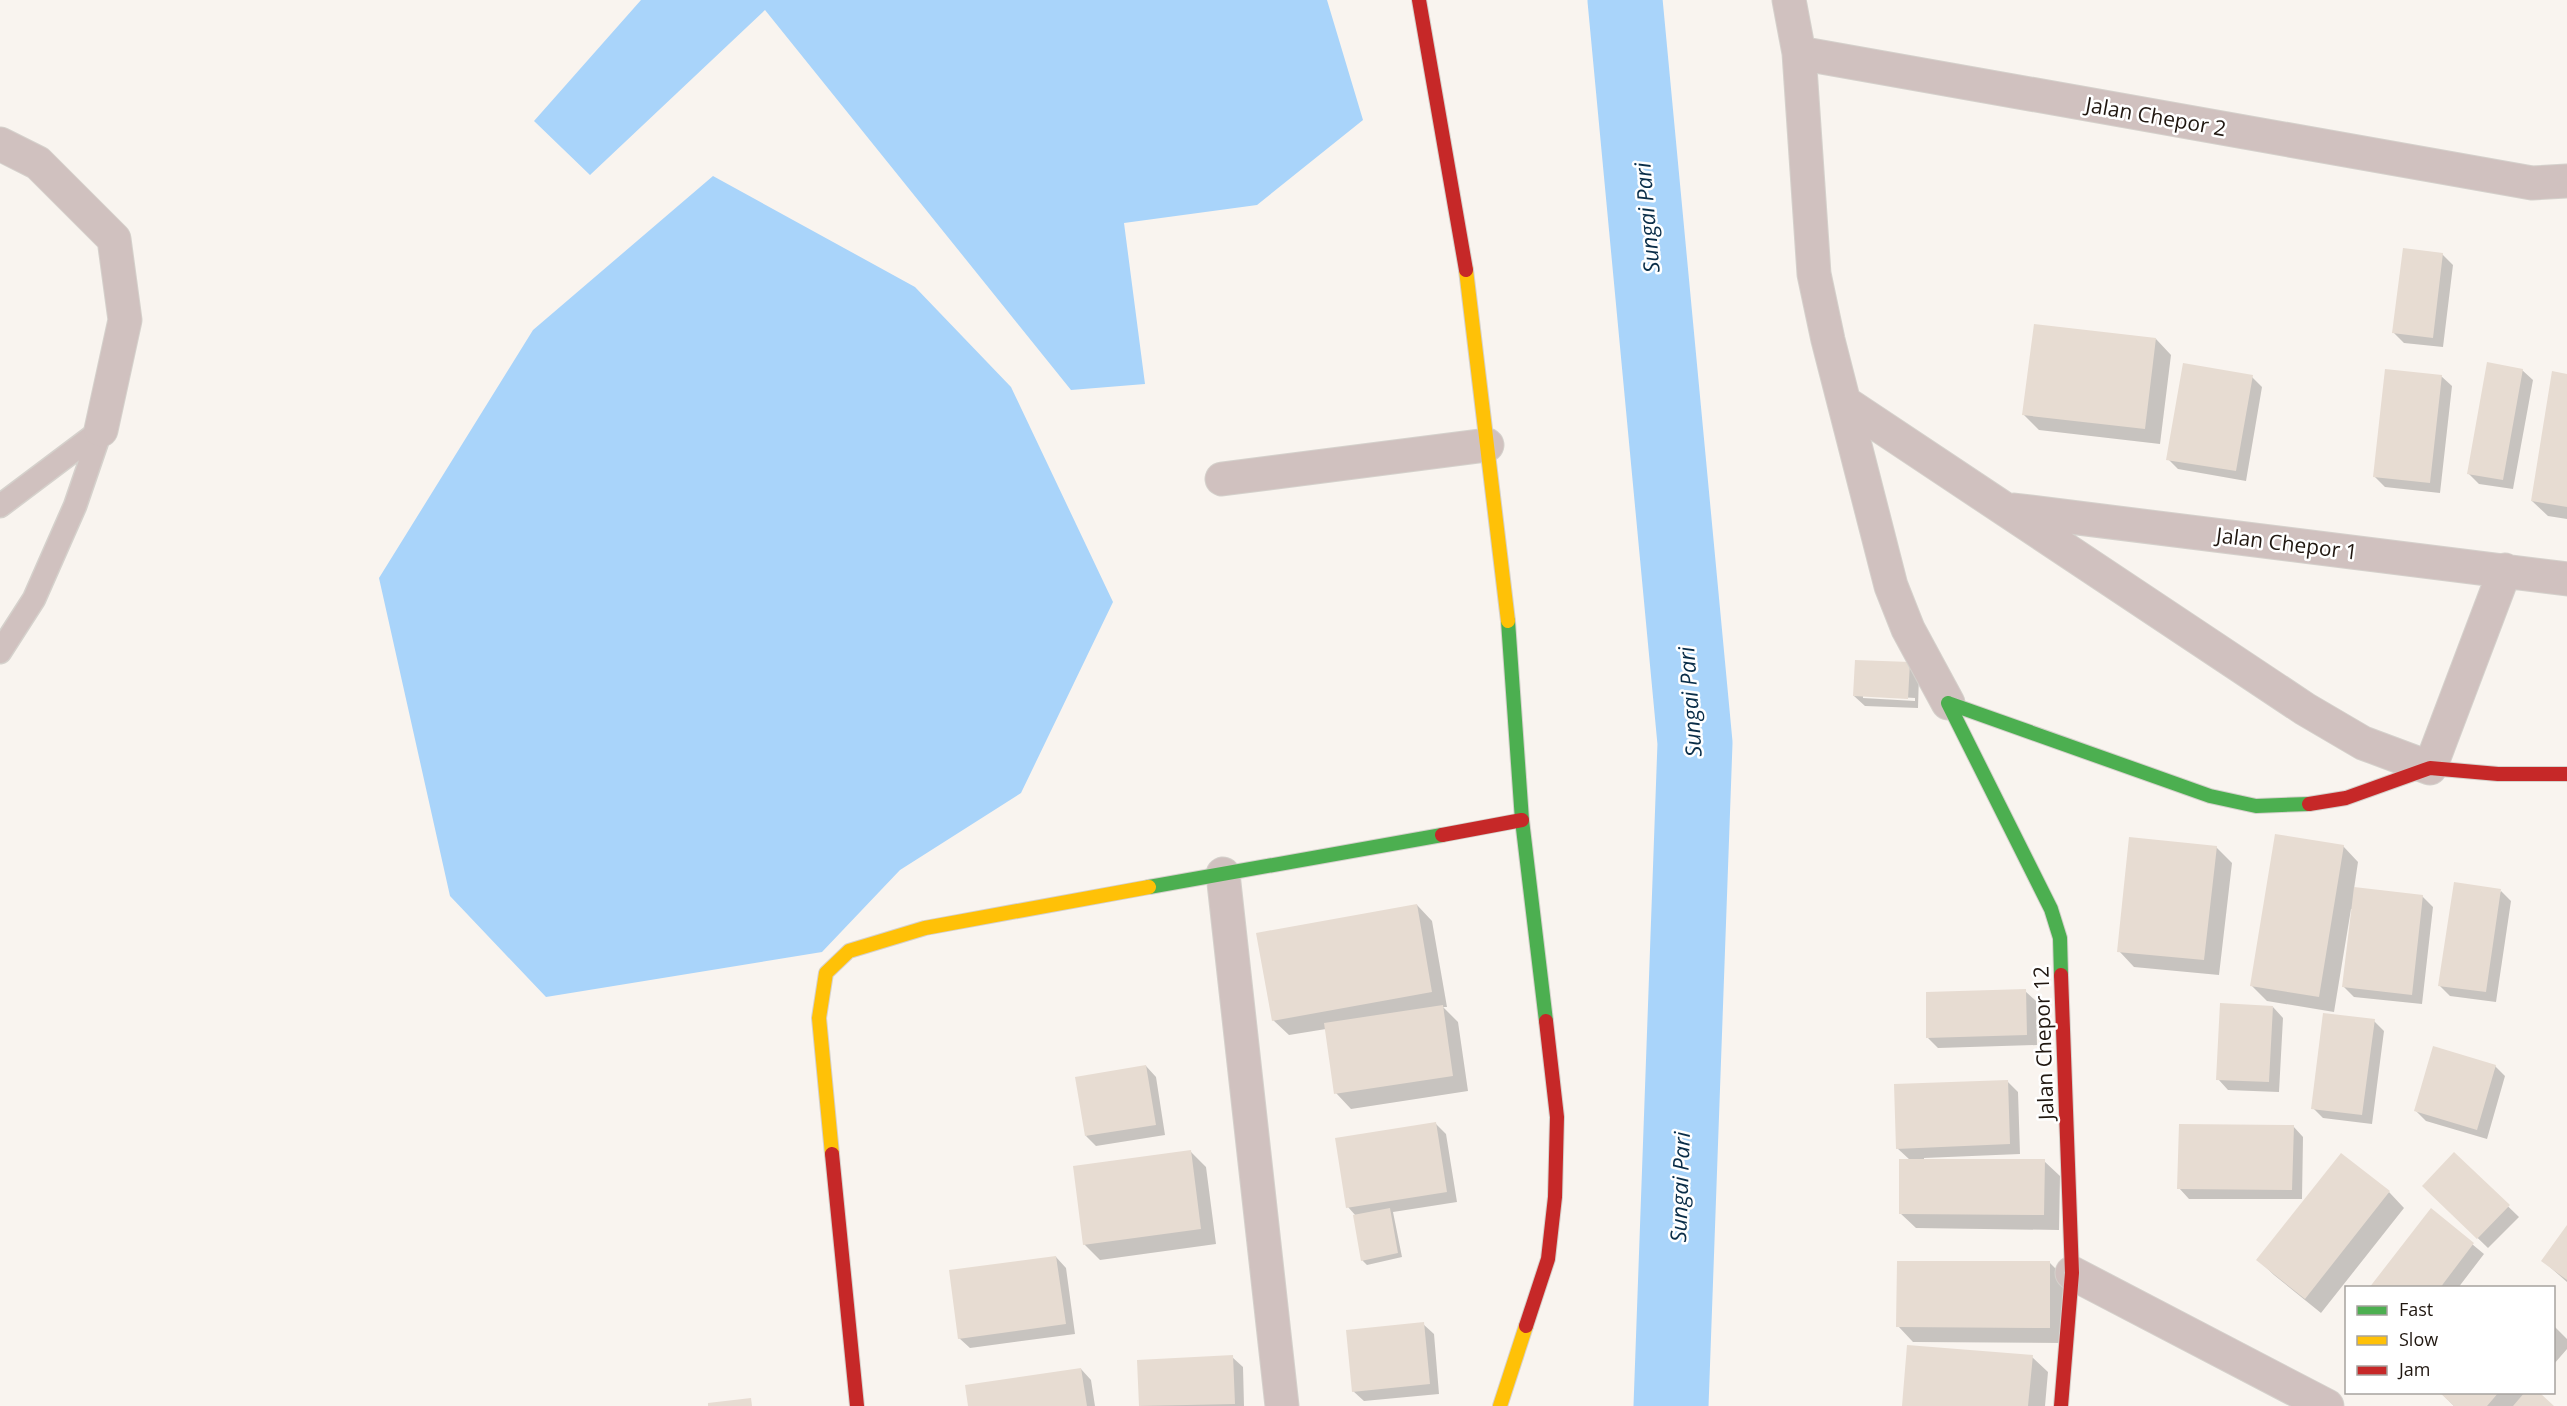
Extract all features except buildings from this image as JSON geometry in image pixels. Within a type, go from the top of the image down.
[{"type":"street","points":[[1419,0],[1464,257],[1508,619],[1522,820],[1557,1117],[1555,1197],[1548,1259],[1500,1406]]},
{"type":"street","points":[[1789,0],[1799,53],[1814,274],[1891,586],[1908,629],[1948,703],[2210,796],[2256,806],[2303,805],[2346,798],[2430,768],[2498,774],[2567,774]]},
{"type":"street","name":"Jalan Chepor 2","points":[[1799,53],[2520,181],[2532,183],[2567,181]]},
{"type":"street","points":[[0,144],[38,163],[114,239],[125,320],[101,430]]},
{"type":"street","name":"Jalan Chepor 1","points":[[1844,402],[2304,709],[2363,742],[2430,768]]},
{"type":"street","points":[[1222,479],[1487,445]]},
{"type":"street","name":"Jalan Chepor 1","points":[[2006,509],[2567,579]]},
{"type":"street","points":[[2430,768],[2505,570]]},
{"type":"street","name":"Jalan Chepor 12","points":[[1948,703],[2038,880],[2051,909],[2060,938],[2072,1273],[2061,1406]]},
{"type":"street","points":[[857,1406],[819,1018],[826,973],[849,951],[925,928],[1522,820]]},
{"type":"street","points":[[1223,874],[1282,1406]]},
{"type":"street","points":[[2072,1273],[2327,1406]]},
{"type":"lane","points":[[0,506],[101,430]]},
{"type":"lane","points":[[0,652],[34,600],[75,506],[101,430]]},
{"type":"water","points":[[641,0],[1327,0],[1363,120],[1257,205],[1124,223],[1145,384],[1071,390],[765,10],[590,175],[534,121]]},
{"type":"water","points":[[713,176],[915,287],[1011,387],[1113,602],[1021,793],[900,870],[822,952],[546,997],[450,896],[379,578],[533,330]]},
{"type":"waterway","name":"Sungai Pari","points":[[1625,0],[1695,743],[1671,1406]]},
{"type":"traffic: fast","points":[[1508,621],[1522,820],[1546,1021]]},
{"type":"traffic: fast","points":[[1948,703],[2051,909],[2060,938],[2061,975]]},
{"type":"traffic: fast","points":[[1948,703],[2210,796],[2256,806],[2309,804]]},
{"type":"traffic: fast","points":[[1149,887],[1442,835]]},
{"type":"traffic: slow","points":[[1466,270],[1508,621]]},
{"type":"traffic: slow","points":[[832,1154],[819,1018],[826,973],[849,951],[925,928],[1149,887]]},
{"type":"traffic: slow","points":[[1500,1406],[1526,1326]]},
{"type":"traffic: jam","points":[[1419,0],[1466,270]]},
{"type":"traffic: jam","points":[[2309,804],[2346,798],[2430,768],[2498,774],[2567,774]]},
{"type":"traffic: jam","points":[[1442,835],[1522,820]]},
{"type":"traffic: jam","points":[[2061,975],[2072,1273],[2061,1406]]},
{"type":"traffic: jam","points":[[1526,1326],[1548,1259],[1555,1197],[1557,1117],[1546,1021]]},
{"type":"traffic: jam","points":[[832,1154],[857,1406]]}]
